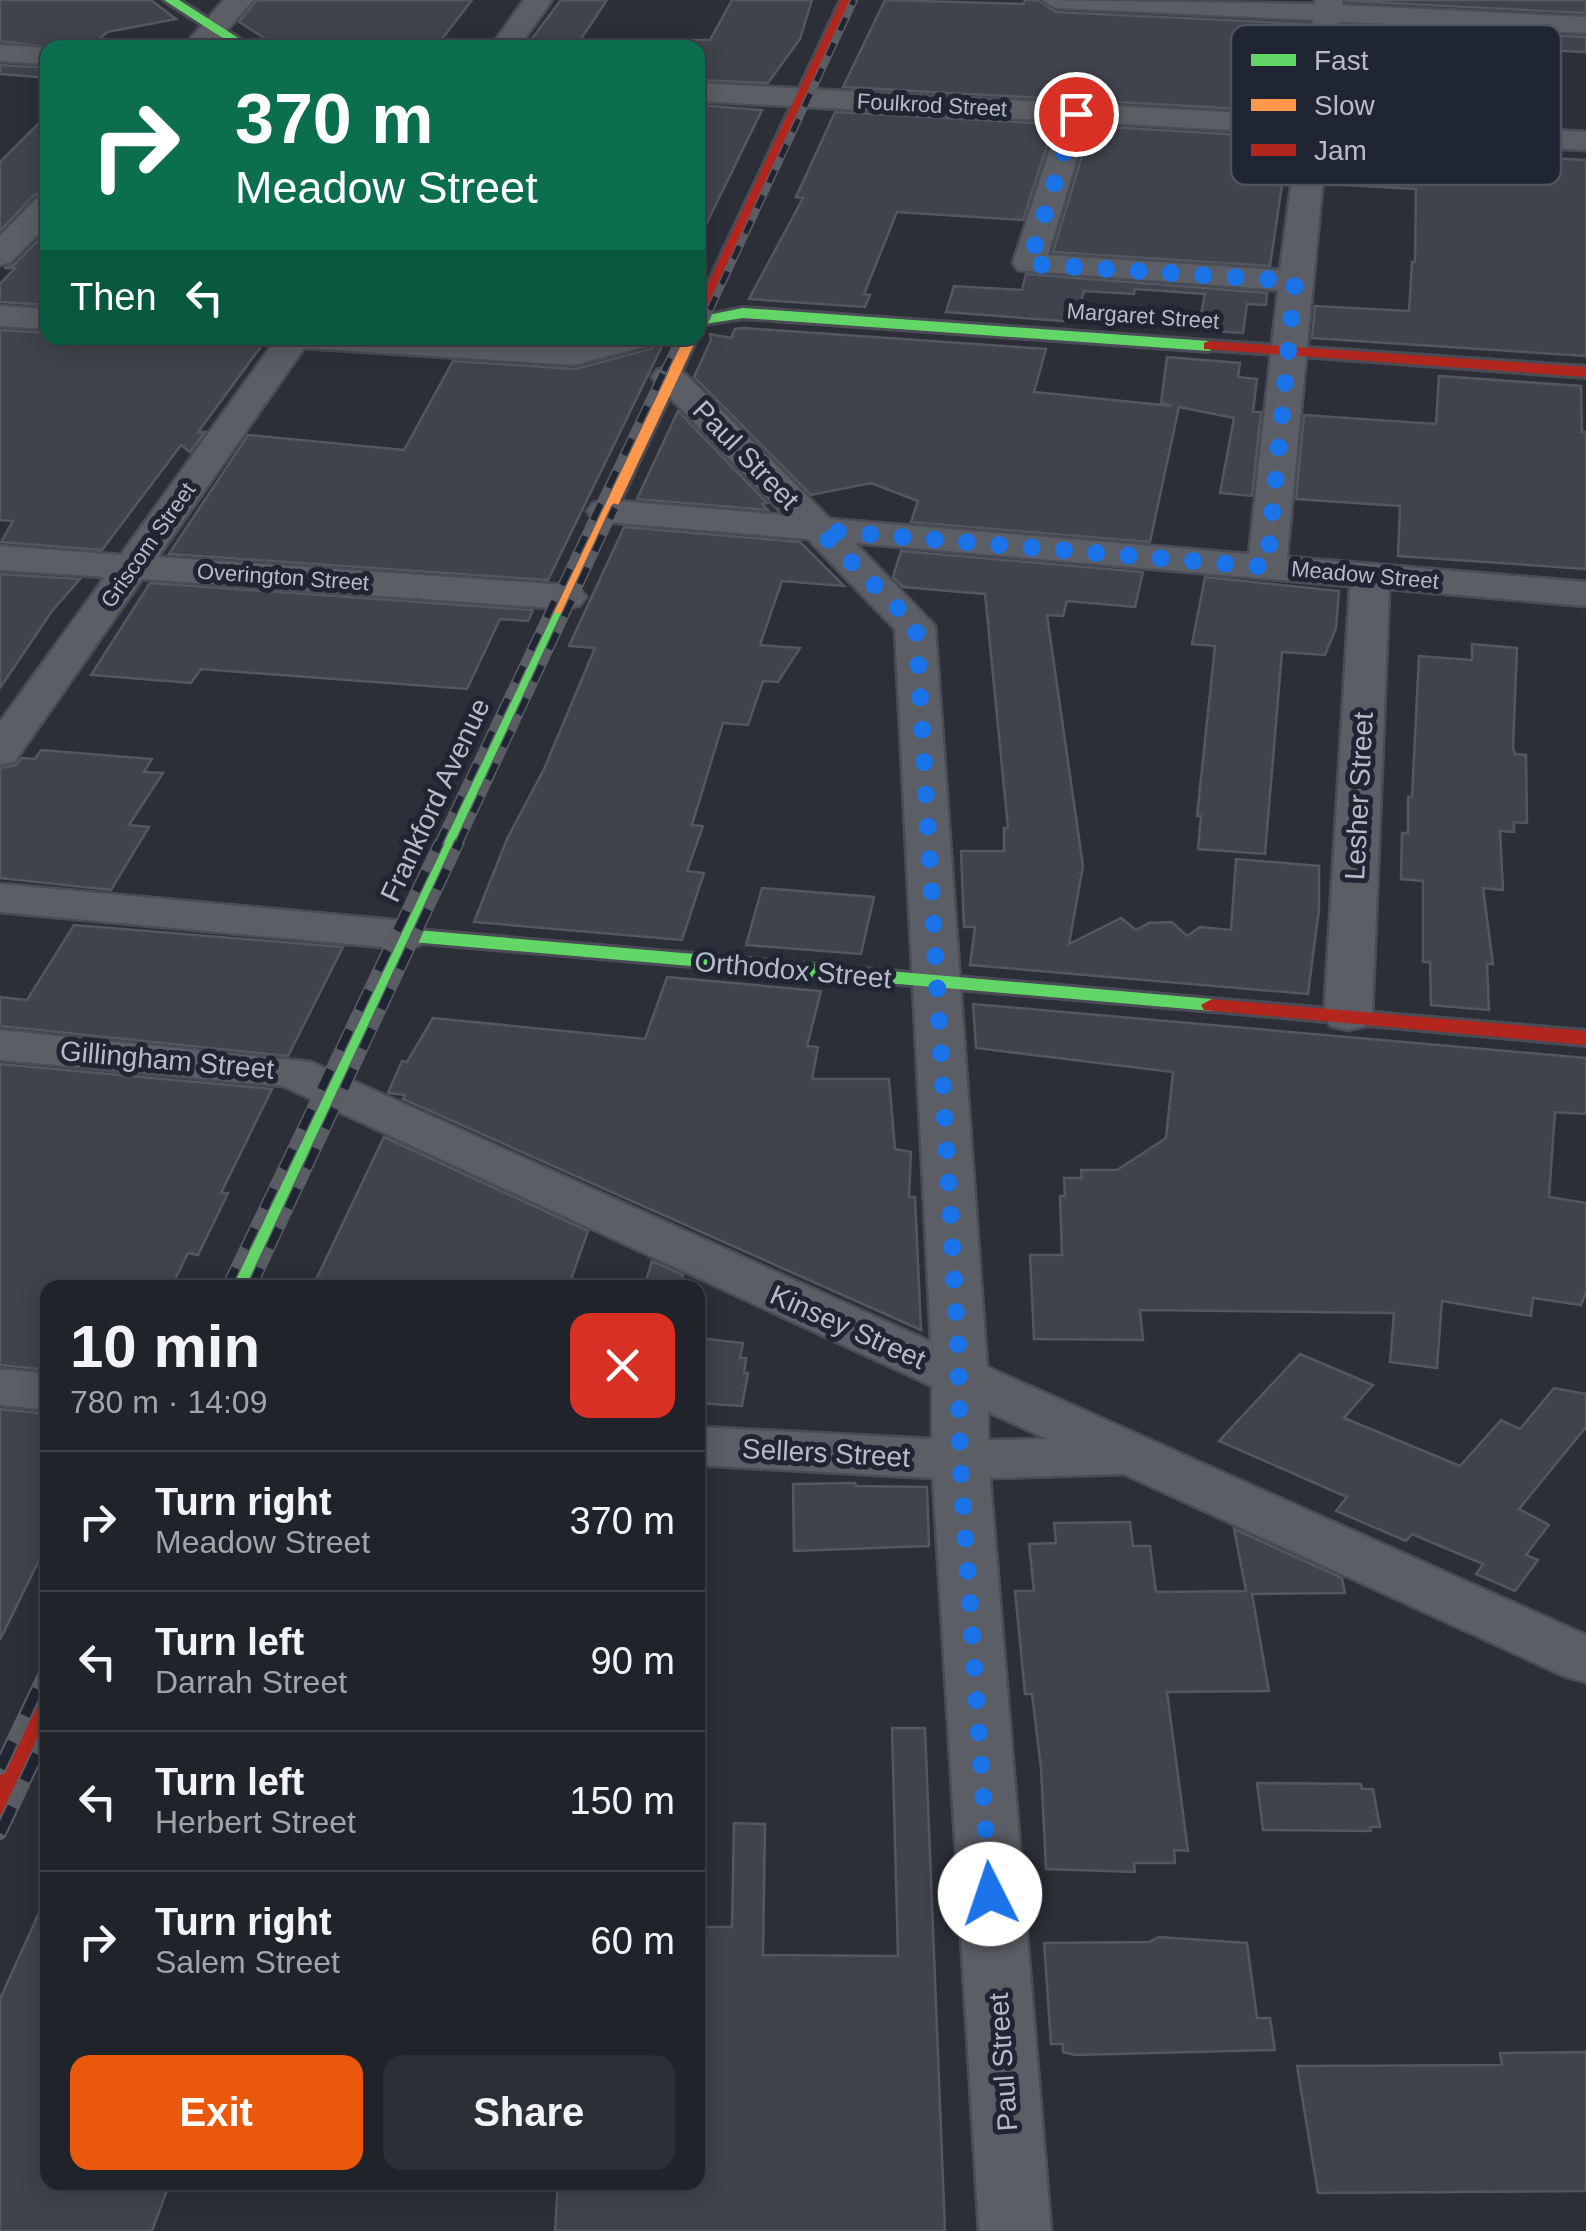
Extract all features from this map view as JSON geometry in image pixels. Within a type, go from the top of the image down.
[{"type":"main road","points":[[170,0],[205,37]]},
{"type":"main road","points":[[705,305],[847,0]]},
{"type":"main road","name":"Margaret Street","points":[[705,319],[743,313],[1586,372]]},
{"type":"main road","name":"Frankford Avenue","points":[[240,1280],[685,345]]},
{"type":"main road","name":"Orthodox Street","points":[[404,935],[1586,1038]]},
{"type":"main road","points":[[0,1804],[40,1717]]},
{"type":"street","points":[[205,37],[238,0]]},
{"type":"street","points":[[510,40],[538,0]]},
{"type":"street","points":[[1056,0],[1328,7],[1586,26]]},
{"type":"street","points":[[0,53],[40,56]]},
{"type":"street","name":"Foulkrod Street","points":[[705,92],[1231,121]]},
{"type":"street","points":[[1076,114],[1029,264],[1295,281]]},
{"type":"street","name":"Foulkrod Street","points":[[1561,140],[1586,141]]},
{"type":"street","points":[[1267,567],[1307,185]]},
{"type":"street","points":[[0,255],[40,213]]},
{"type":"street","points":[[0,316],[40,318]]},
{"type":"street","name":"Griscom Street","points":[[0,752],[289,345]]},
{"type":"street","points":[[417,345],[574,355],[612,345]]},
{"type":"street","name":"Paul Street","points":[[669,377],[916,626],[960,1377],[960,1460],[1015,2231]]},
{"type":"street","name":"Meadow Street","points":[[606,511],[1586,594]]},
{"type":"street","name":"Overington Street","points":[[0,558],[566,597]]},
{"type":"street","name":"Lesher Street","points":[[1348,1016],[1370,576]]},
{"type":"street","name":"Orthodox Street","points":[[0,898],[404,935]]},
{"type":"street","name":"Gillingham Street","points":[[0,1045],[294,1072],[331,1089]]},
{"type":"street","name":"Kinsey Street","points":[[331,1089],[1586,1660]]},
{"type":"street","points":[[0,1387],[40,1391]]},
{"type":"street","name":"Sellers Street","points":[[705,1446],[960,1460],[1134,1456]]},
{"type":"building","points":[[0,0],[151,0],[176,19],[107,32],[98,40],[40,40],[40,46],[0,41]]},
{"type":"building","points":[[257,0],[472,0],[441,40],[266,39],[239,22]]},
{"type":"building","points":[[561,0],[607,0],[580,40],[531,40]]},
{"type":"building","points":[[732,0],[812,0],[800,39],[768,83],[705,80],[705,40],[710,40]]},
{"type":"building","points":[[885,0],[1024,4],[1025,0],[1038,0],[1056,12],[1309,24],[1231,25],[1231,108],[843,87]]},
{"type":"building","points":[[1586,0],[1586,13],[1347,1]]},
{"type":"building","points":[[1561,36],[1586,37],[1586,52],[1561,51]]},
{"type":"building","points":[[0,65],[40,68],[40,77],[0,74]]},
{"type":"building","points":[[705,106],[762,110],[705,227]]},
{"type":"building","points":[[835,112],[1054,124],[1023,220],[897,212],[864,294],[870,295],[865,307],[749,299],[803,198],[796,197]]},
{"type":"building","points":[[40,122],[40,194],[34,195],[0,231],[0,162]]},
{"type":"building","points":[[1091,126],[1231,134],[1231,185],[1282,185],[1270,266],[1053,252]]},
{"type":"building","points":[[1561,159],[1586,160],[1586,356],[1312,338],[1315,306],[1409,311],[1415,262],[1416,189],[1347,185],[1561,185]]},
{"type":"building","points":[[40,238],[40,304],[0,302],[0,284],[15,268],[4,268],[14,265]]},
{"type":"building","points":[[1026,274],[1267,293],[1266,305],[1247,304],[1243,333],[1198,330],[1205,294],[1135,289],[1134,294],[1084,291],[1075,322],[946,312],[954,286],[1022,290]]},
{"type":"building","points":[[735,329],[1046,349],[1034,392],[1172,406],[1161,403],[1167,357],[1240,363],[1238,377],[1257,379],[1253,412],[1261,412],[1252,496],[1220,493],[1234,418],[1179,407],[1150,542],[911,522],[918,501],[871,483],[811,495],[694,377],[711,340],[710,334],[731,338]]},
{"type":"building","points":[[0,330],[40,332],[40,345],[262,345],[198,432],[205,432],[190,452],[181,445],[102,550],[1,542],[13,521],[0,520]]},
{"type":"building","points":[[663,345],[548,580],[169,554],[248,435],[404,450],[453,361],[575,369]]},
{"type":"building","points":[[1439,376],[1581,386],[1582,432],[1586,432],[1586,569],[1398,556],[1400,506],[1296,499],[1304,415],[1436,424]]},
{"type":"building","points":[[678,411],[767,503],[762,504],[768,510],[637,499]]},
{"type":"building","points":[[624,527],[800,542],[844,586],[782,581],[760,645],[800,648],[778,682],[763,681],[748,725],[723,723],[692,825],[703,826],[687,871],[704,873],[682,940],[474,922],[507,839],[544,769],[595,648],[569,646]]},
{"type":"building","points":[[901,551],[1143,572],[1135,607],[1067,601],[1063,616],[1047,615],[1083,866],[1069,944],[1121,918],[1136,930],[1149,923],[1172,922],[1187,936],[1200,927],[1231,930],[1236,859],[1319,866],[1319,910],[1308,994],[970,965],[975,927],[964,927],[961,851],[1004,851],[1004,828],[1008,828],[985,594],[903,587],[893,577]]},
{"type":"building","points":[[0,574],[80,579],[52,611],[0,688]]},
{"type":"building","points":[[1205,577],[1339,591],[1336,628],[1325,655],[1282,652],[1265,854],[1198,849],[1201,816],[1197,816],[1215,646],[1192,644]]},
{"type":"building","points":[[150,583],[533,610],[528,621],[500,619],[467,689],[201,669],[191,683],[91,675]]},
{"type":"building","points":[[1472,644],[1517,648],[1513,748],[1515,754],[1526,755],[1527,823],[1514,822],[1514,832],[1500,831],[1503,890],[1483,888],[1493,964],[1487,964],[1489,1010],[1431,1005],[1430,962],[1423,962],[1423,881],[1401,879],[1402,833],[1408,833],[1408,797],[1412,797],[1419,656],[1472,660]]},
{"type":"building","points":[[41,750],[152,759],[144,772],[163,773],[129,825],[149,827],[111,890],[0,878],[0,768],[16,765],[22,758],[35,759]]},
{"type":"building","points":[[762,888],[874,897],[861,954],[746,945]]},
{"type":"building","points":[[74,925],[343,947],[288,1056],[0,1026],[0,997],[27,1000]]},
{"type":"building","points":[[667,977],[821,991],[807,1046],[818,1047],[812,1079],[889,1079],[895,1149],[911,1152],[909,1197],[915,1197],[921,1330],[403,1099],[405,1095],[388,1093],[402,1061],[407,1062],[433,1018],[645,1039]]},
{"type":"building","points":[[973,1004],[1586,1058],[1586,1114],[1555,1112],[1549,1197],[1586,1203],[1586,1292],[1581,1305],[1533,1298],[1531,1316],[1442,1301],[1437,1368],[1390,1362],[1394,1313],[1140,1310],[1143,1340],[1034,1339],[1030,1255],[1062,1255],[1060,1196],[1065,1196],[1064,1178],[1082,1178],[1081,1170],[1117,1170],[1166,1138],[1173,1072],[976,1048]]},
{"type":"building","points":[[0,1064],[272,1089],[221,1193],[228,1193],[198,1255],[188,1253],[175,1280],[40,1280],[40,1369],[0,1365]]},
{"type":"building","points":[[384,1137],[588,1231],[571,1280],[316,1280]]},
{"type":"building","points":[[652,1261],[683,1275],[681,1280],[646,1280]]},
{"type":"building","points":[[705,1339],[743,1343],[740,1358],[746,1358],[744,1373],[748,1373],[742,1406],[705,1403]]},
{"type":"building","points":[[1300,1354],[1373,1385],[1344,1418],[1460,1466],[1501,1420],[1520,1429],[1554,1388],[1586,1394],[1586,1427],[1519,1509],[1549,1525],[1526,1555],[1538,1560],[1515,1591],[1476,1574],[1483,1564],[1412,1534],[1406,1541],[1336,1511],[1347,1497],[1219,1441]]},
{"type":"building","points":[[0,1409],[40,1413],[40,1558],[0,1640]]},
{"type":"building","points":[[793,1484],[927,1487],[929,1546],[794,1551]]},
{"type":"building","points":[[1130,1522],[1133,1546],[1150,1546],[1156,1592],[1246,1591],[1234,1529],[1342,1578],[1345,1593],[1252,1594],[1269,1691],[1167,1692],[1188,1851],[1174,1850],[1175,1863],[1134,1863],[1135,1872],[1046,1869],[1041,1768],[1032,1694],[1025,1694],[1015,1591],[1034,1591],[1029,1544],[1056,1543],[1054,1523]]},
{"type":"building","points":[[892,1728],[925,1728],[945,2231],[555,2231],[558,2190],[705,2190],[705,1927],[732,1927],[734,1823],[765,1824],[763,1955],[898,1956]]},
{"type":"building","points":[[1257,1783],[1361,1784],[1362,1789],[1373,1789],[1380,1827],[1370,1827],[1371,1831],[1263,1830]]},
{"type":"building","points":[[40,1911],[40,2190],[167,2190],[152,2231],[0,2231],[0,1999]]},
{"type":"building","points":[[1159,1937],[1247,1943],[1257,2018],[1270,2018],[1275,2050],[1075,2055],[1063,2052],[1063,2044],[1051,2044],[1044,1943],[1149,1942]]},
{"type":"building","points":[[1586,2052],[1586,2191],[1318,2193],[1297,2066],[1502,2065],[1500,2053]]},
{"type":"railway","points":[[705,320],[854,0]]},
{"type":"railway","points":[[664,371],[677,345]]},
{"type":"railway","points":[[438,845],[665,369]]},
{"type":"railway","points":[[458,845],[615,508]]},
{"type":"railway","points":[[230,1280],[439,843]]},
{"type":"railway","points":[[255,1280],[459,843]]},
{"type":"railway","points":[[0,1768],[40,1684]]},
{"type":"railway","points":[[0,1833],[40,1748]]},
{"type":"traffic: fast","points":[[170,0],[235,40]]},
{"type":"traffic: fast","points":[[705,320],[743,313],[1209,346]]},
{"type":"traffic: fast","points":[[240,1280],[560,609]]},
{"type":"traffic: fast","points":[[404,935],[1212,1005]]},
{"type":"traffic: slow","points":[[560,609],[686,345]]},
{"type":"traffic: jam","points":[[705,305],[847,0]]},
{"type":"traffic: jam","points":[[1209,346],[1586,372]]},
{"type":"traffic: jam","points":[[1212,1005],[1586,1038]]},
{"type":"traffic: jam","points":[[0,1804],[40,1716]]},
{"type":"route","points":[[990,1894],[960,1460],[960,1377],[916,626],[819,530],[1267,567],[1295,281],[1029,264],[1076,114]]}]
